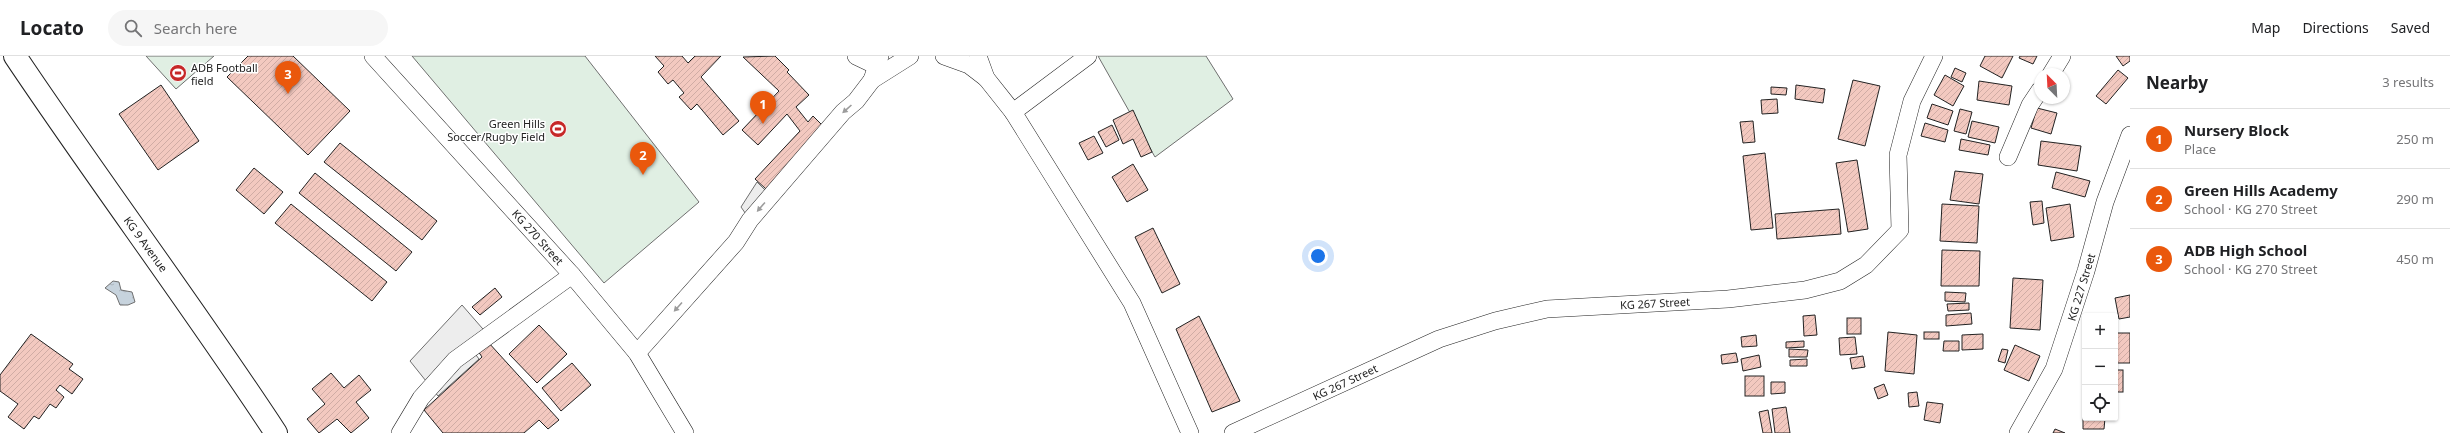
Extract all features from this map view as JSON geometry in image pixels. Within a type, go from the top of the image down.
[{"type":"main road","name":"KG 9 Avenue","points":[[15,56],[71,140],[219,346],[276,433]]},
{"type":"street","name":"KG 270 Street","points":[[373,56],[572,275],[637,353],[685,433]]},
{"type":"street","points":[[856,56],[876,67]]},
{"type":"street","points":[[637,353],[736,242],[750,220],[843,112],[856,101],[876,67],[910,56]]},
{"type":"street","points":[[944,56],[968,65],[986,78],[1013,112],[1132,303],[1190,433]]},
{"type":"street","points":[[978,56],[986,78]]},
{"type":"street","points":[[1013,112],[1088,56]]},
{"type":"street","name":"KG 267 Street","points":[[1233,433],[1439,339],[1495,321],[1547,309],[1728,298],[1805,290],[1840,281],[1866,265],[1900,230],[1898,155],[1912,101],[1934,56]]},
{"type":"street","points":[[2055,68],[2062,56]]},
{"type":"street","points":[[2008,157],[2034,99]]},
{"type":"street","name":"KG 227 Street","points":[[2018,433],[2054,369],[2086,271],[2105,202],[2130,136]]},
{"type":"street","points":[[400,433],[421,398],[455,360],[572,275]]},
{"type":"green space","name":"ADB Football field","points":[[146,56],[214,56],[176,89]]},
{"type":"green space","name":"Green Hills Soccer/Rugby Field","points":[[412,56],[585,56],[699,202],[604,283]]},
{"type":"green space","points":[[1098,56],[1206,56],[1233,99],[1155,157]]},
{"type":"shaded area","points":[[757,182],[766,191],[750,220],[741,207]]},
{"type":"shaded area","points":[[462,305],[489,336],[473,351],[479,359],[438,396],[410,361]]},
{"type":"water","points":[[113,281],[119,282],[121,290],[132,292],[135,302],[128,305],[120,305],[116,295],[105,288]]},
{"type":"building","points":[[248,56],[293,56],[350,111],[308,155],[227,77]]},
{"type":"building","points":[[655,56],[682,56],[688,63],[695,56],[721,56],[701,77],[739,121],[723,135],[697,104],[691,110],[679,97],[684,93],[673,80],[668,84],[658,72],[664,66]]},
{"type":"building","points":[[775,56],[789,70],[787,72],[809,95],[796,107],[808,122],[813,116],[823,126],[766,189],[755,179],[800,131],[787,114],[758,145],[742,130],[779,91],[743,57]]},
{"type":"building","points":[[1985,56],[2013,56],[2002,78],[1980,66]]},
{"type":"building","points":[[2020,56],[2037,56],[2033,64],[2019,58]]},
{"type":"building","points":[[2116,56],[2130,56],[2130,61],[2123,66]]},
{"type":"building","points":[[1955,68],[1966,73],[1962,82],[1951,77]]},
{"type":"building","points":[[2118,70],[2128,78],[2106,104],[2096,96]]},
{"type":"building","points":[[1945,75],[1964,86],[1953,106],[1934,95]]},
{"type":"building","points":[[1853,80],[1880,86],[1865,146],[1838,139]]},
{"type":"building","points":[[1979,81],[2012,86],[2009,105],[1977,100]]},
{"type":"building","points":[[161,85],[199,141],[158,170],[119,114]]},
{"type":"building","points":[[1796,85],[1825,89],[1823,103],[1795,99]]},
{"type":"building","points":[[1771,87],[1787,88],[1786,95],[1771,94]]},
{"type":"building","points":[[1777,99],[1778,113],[1762,114],[1761,100]]},
{"type":"building","points":[[1932,104],[1953,111],[1948,125],[1927,118]]},
{"type":"building","points":[[2037,108],[2057,113],[2051,134],[2031,128]]},
{"type":"building","points":[[1960,109],[1972,112],[1966,134],[1954,131]]},
{"type":"building","points":[[1133,110],[1152,152],[1141,157],[1133,139],[1123,144],[1113,120]]},
{"type":"building","points":[[1753,121],[1755,142],[1743,143],[1740,122]]},
{"type":"building","points":[[1972,121],[1999,127],[1995,143],[1968,137]]},
{"type":"building","points":[[1925,123],[1948,130],[1945,142],[1921,136]]},
{"type":"building","points":[[1112,125],[1119,140],[1106,147],[1098,132]]},
{"type":"building","points":[[1094,136],[1103,153],[1088,160],[1079,143]]},
{"type":"building","points":[[1961,139],[1990,145],[1988,155],[1959,150]]},
{"type":"building","points":[[2041,141],[2081,146],[2077,171],[2038,165]]},
{"type":"building","points":[[340,143],[437,221],[422,240],[324,162]]},
{"type":"building","points":[[1765,153],[1773,228],[1751,230],[1743,156]]},
{"type":"building","points":[[1857,160],[1868,229],[1848,232],[1836,163]]},
{"type":"building","points":[[1133,164],[1148,190],[1127,202],[1112,177]]},
{"type":"building","points":[[254,168],[283,192],[264,214],[236,190]]},
{"type":"building","points":[[1955,171],[1983,174],[1979,204],[1950,200]]},
{"type":"building","points":[[2056,172],[2090,181],[2085,197],[2052,188]]},
{"type":"building","points":[[315,173],[412,252],[396,271],[299,193]]},
{"type":"building","points":[[2042,201],[2044,223],[2033,225],[2030,202]]},
{"type":"building","points":[[291,204],[387,282],[372,301],[275,223]]},
{"type":"building","points":[[1942,204],[1979,206],[1977,243],[1940,241]]},
{"type":"building","points":[[2070,204],[2074,237],[2051,241],[2046,208]]},
{"type":"building","points":[[1839,209],[1841,234],[1777,239],[1775,214]]},
{"type":"building","points":[[1153,228],[1180,284],[1162,293],[1135,237]]},
{"type":"building","points":[[1942,250],[1980,251],[1979,286],[1941,286]]},
{"type":"building","points":[[2013,278],[2043,280],[2040,330],[2010,328]]},
{"type":"building","points":[[495,288],[502,297],[480,315],[472,307]]},
{"type":"building","points":[[1945,292],[1966,293],[1965,302],[1945,301]]},
{"type":"building","points":[[2130,295],[2130,317],[2119,319],[2115,298]]},
{"type":"building","points":[[1969,303],[1969,310],[1948,311],[1947,304]]},
{"type":"building","points":[[1971,313],[1972,324],[1946,326],[1946,315]]},
{"type":"building","points":[[1815,315],[1817,335],[1804,336],[1803,316]]},
{"type":"building","points":[[1199,316],[1240,401],[1212,412],[1176,329]]},
{"type":"building","points":[[1847,318],[1861,318],[1861,334],[1847,334]]},
{"type":"building","points":[[539,325],[567,354],[537,383],[509,354]]},
{"type":"building","points":[[1888,332],[1917,335],[1914,374],[1885,371]]},
{"type":"building","points":[[1924,332],[1939,332],[1939,339],[1924,339]]},
{"type":"building","points":[[2118,333],[2130,333],[2130,363],[2118,363]]},
{"type":"building","points":[[31,334],[73,364],[69,369],[83,379],[72,394],[60,385],[56,390],[64,397],[56,408],[50,404],[39,419],[34,416],[24,429],[8,417],[18,404],[0,391],[0,375]]},
{"type":"building","points":[[1983,334],[1983,349],[1962,350],[1962,335]]},
{"type":"building","points":[[1756,335],[1757,346],[1742,347],[1741,337]]},
{"type":"building","points":[[1855,337],[1857,354],[1840,355],[1839,338]]},
{"type":"building","points":[[1804,341],[1804,347],[1786,348],[1786,342]]},
{"type":"building","points":[[1944,341],[1959,341],[1959,351],[1943,351]]},
{"type":"building","points":[[488,342],[559,420],[548,429],[539,420],[524,433],[443,433],[424,410],[482,357],[478,351]]},
{"type":"building","points":[[2015,345],[2040,356],[2029,381],[2004,370]]},
{"type":"building","points":[[1789,349],[1808,350],[1807,357],[1789,357]]},
{"type":"building","points":[[2002,349],[2008,350],[2005,363],[1998,361]]},
{"type":"building","points":[[1736,353],[1738,362],[1722,364],[1721,355]]},
{"type":"building","points":[[1759,355],[1761,367],[1743,371],[1741,359]]},
{"type":"building","points":[[1863,356],[1865,367],[1852,369],[1850,358]]},
{"type":"building","points":[[1807,359],[1807,366],[1790,366],[1790,360]]},
{"type":"building","points":[[572,363],[591,385],[561,411],[542,388]]},
{"type":"building","points":[[2118,370],[2123,370],[2123,392],[2118,392]]},
{"type":"building","points":[[331,373],[344,388],[359,375],[371,390],[356,402],[369,418],[351,433],[337,419],[319,433],[307,419],[325,404],[312,389]]},
{"type":"building","points":[[1745,376],[1764,376],[1764,396],[1745,396]]},
{"type":"building","points":[[1771,382],[1785,382],[1785,393],[1771,394]]},
{"type":"building","points":[[1884,384],[1888,395],[1878,399],[1874,388]]},
{"type":"building","points":[[1917,392],[1919,406],[1909,407],[1908,393]]},
{"type":"building","points":[[1927,402],[1943,404],[1940,423],[1924,420]]},
{"type":"building","points":[[1786,407],[1790,433],[1775,433],[1772,409]]},
{"type":"building","points":[[1768,410],[1772,433],[1763,433],[1759,412]]},
{"type":"building","points":[[2083,421],[2105,421],[2104,429],[2083,429]]},
{"type":"building","points":[[2055,429],[2065,433],[2053,433]]},
{"type":"place","name":"ADB Football field","points":[[178,73]]},
{"type":"place","name":"ADB High School","points":[[288,94]]},
{"type":"place","name":"Nursery Block","points":[[763,124]]},
{"type":"place","name":"Green Hills Soccer/Rugby Field","points":[[558,129]]},
{"type":"place","name":"Green Hills Academy","points":[[643,175]]}]
